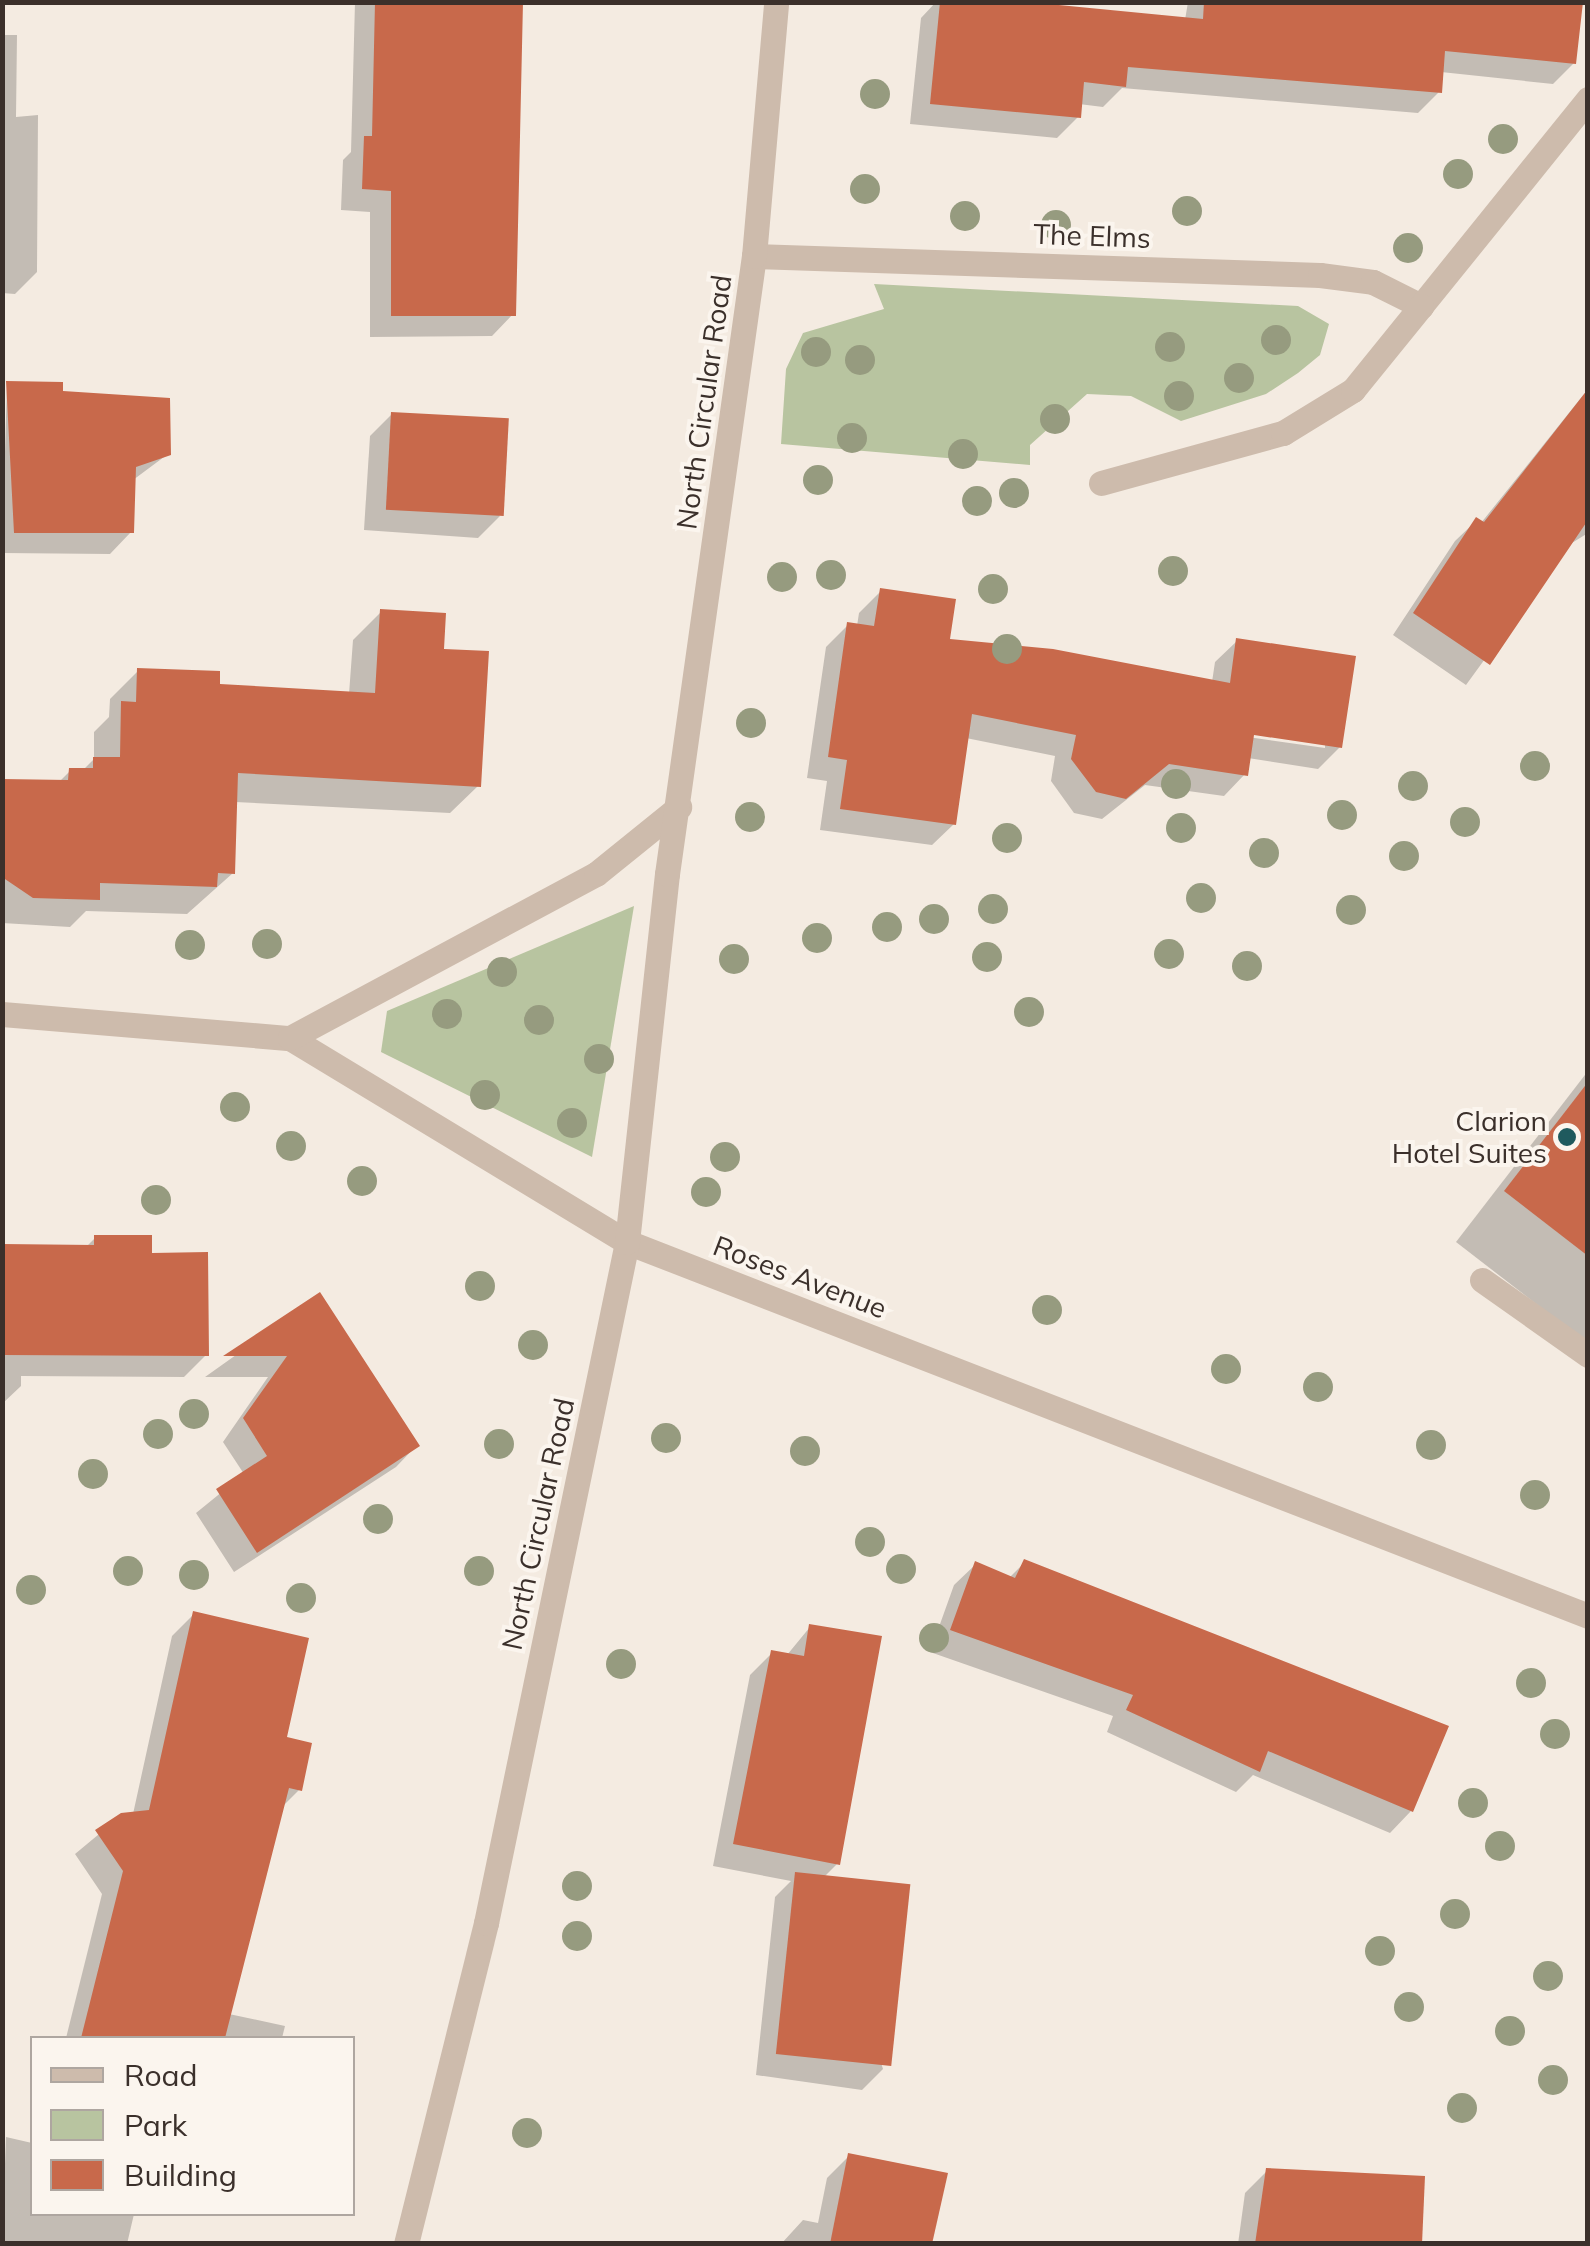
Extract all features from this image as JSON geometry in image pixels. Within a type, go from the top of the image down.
[{"type":"street","name":"North Circular Road","points":[[406,2244],[486,1923],[627,1242],[638,1108],[754,256],[776,2]]},
{"type":"street","points":[[1101,483],[1283,434],[1353,390],[1588,99]]},
{"type":"street","name":"The Elms","points":[[754,256],[1320,275],[1373,282],[1421,306]]},
{"type":"street","points":[[290,1038],[596,874],[679,807]]},
{"type":"street","name":"Roses Avenue","points":[[2,1014],[290,1038],[627,1242],[1588,1616]]},
{"type":"street","points":[[1482,1280],[1588,1355]]},
{"type":"green space","points":[[874,284],[1298,306],[1329,324],[1320,355],[1266,394],[1181,421],[1131,396],[1087,394],[1030,445],[1030,465],[781,444],[786,369],[803,333],[884,309]]},
{"type":"green space","points":[[634,906],[592,1157],[381,1052],[387,1011]]},
{"type":"building","points":[[375,2],[523,2],[516,316],[391,316],[391,191],[362,189],[364,136],[372,136]]},
{"type":"building","points":[[940,2],[1028,2],[1203,19],[1204,2],[1583,2],[1576,64],[1445,51],[1442,93],[1128,67],[1126,87],[1084,82],[1081,118],[930,104]]},
{"type":"building","points":[[6,381],[63,382],[63,391],[170,398],[171,455],[136,467],[134,533],[14,533]]},
{"type":"building","points":[[1588,389],[1588,520],[1490,665],[1413,613],[1476,517],[1484,522]]},
{"type":"building","points":[[391,412],[509,418],[504,516],[386,510]]},
{"type":"building","points":[[880,588],[956,599],[950,639],[1053,649],[1230,683],[1236,638],[1356,656],[1342,748],[1254,735],[1248,776],[1169,764],[1126,799],[1096,792],[1071,759],[1076,735],[972,714],[956,825],[840,809],[847,760],[828,757],[847,622],[874,626]]},
{"type":"building","points":[[380,609],[446,613],[444,649],[489,651],[481,787],[238,773],[235,874],[218,873],[217,887],[100,883],[100,900],[33,898],[2,877],[2,779],[68,780],[69,768],[93,768],[93,757],[120,757],[121,701],[136,702],[137,668],[220,671],[220,684],[375,693]]},
{"type":"building","name":"Clarion Hotel Suites","points":[[1588,1082],[1588,1256],[1504,1191]]},
{"type":"building","points":[[94,1235],[152,1235],[152,1253],[208,1252],[209,1356],[2,1355],[2,1244],[94,1245]]},
{"type":"building","points":[[320,1292],[420,1446],[257,1553],[216,1489],[267,1456],[243,1418],[287,1356],[223,1356]]},
{"type":"building","points":[[1024,1559],[1449,1726],[1413,1812],[1268,1751],[1260,1772],[1126,1710],[1133,1695],[950,1630],[975,1561],[1015,1578]]},
{"type":"building","points":[[193,1611],[309,1638],[287,1737],[312,1743],[302,1791],[289,1788],[226,2036],[82,2036],[123,1871],[95,1830],[121,1813],[149,1810]]},
{"type":"building","points":[[809,1624],[882,1636],[840,1865],[733,1844],[771,1650],[804,1656]]},
{"type":"building","points":[[795,1872],[910,1884],[891,2066],[776,2054]]},
{"type":"building","points":[[848,2153],[948,2173],[932,2244],[830,2244]]},
{"type":"building","points":[[1266,2168],[1425,2176],[1422,2244],[1255,2244]]},
{"type":"place","name":"Clarion Hotel Suites","points":[[1567,1137]]}]
